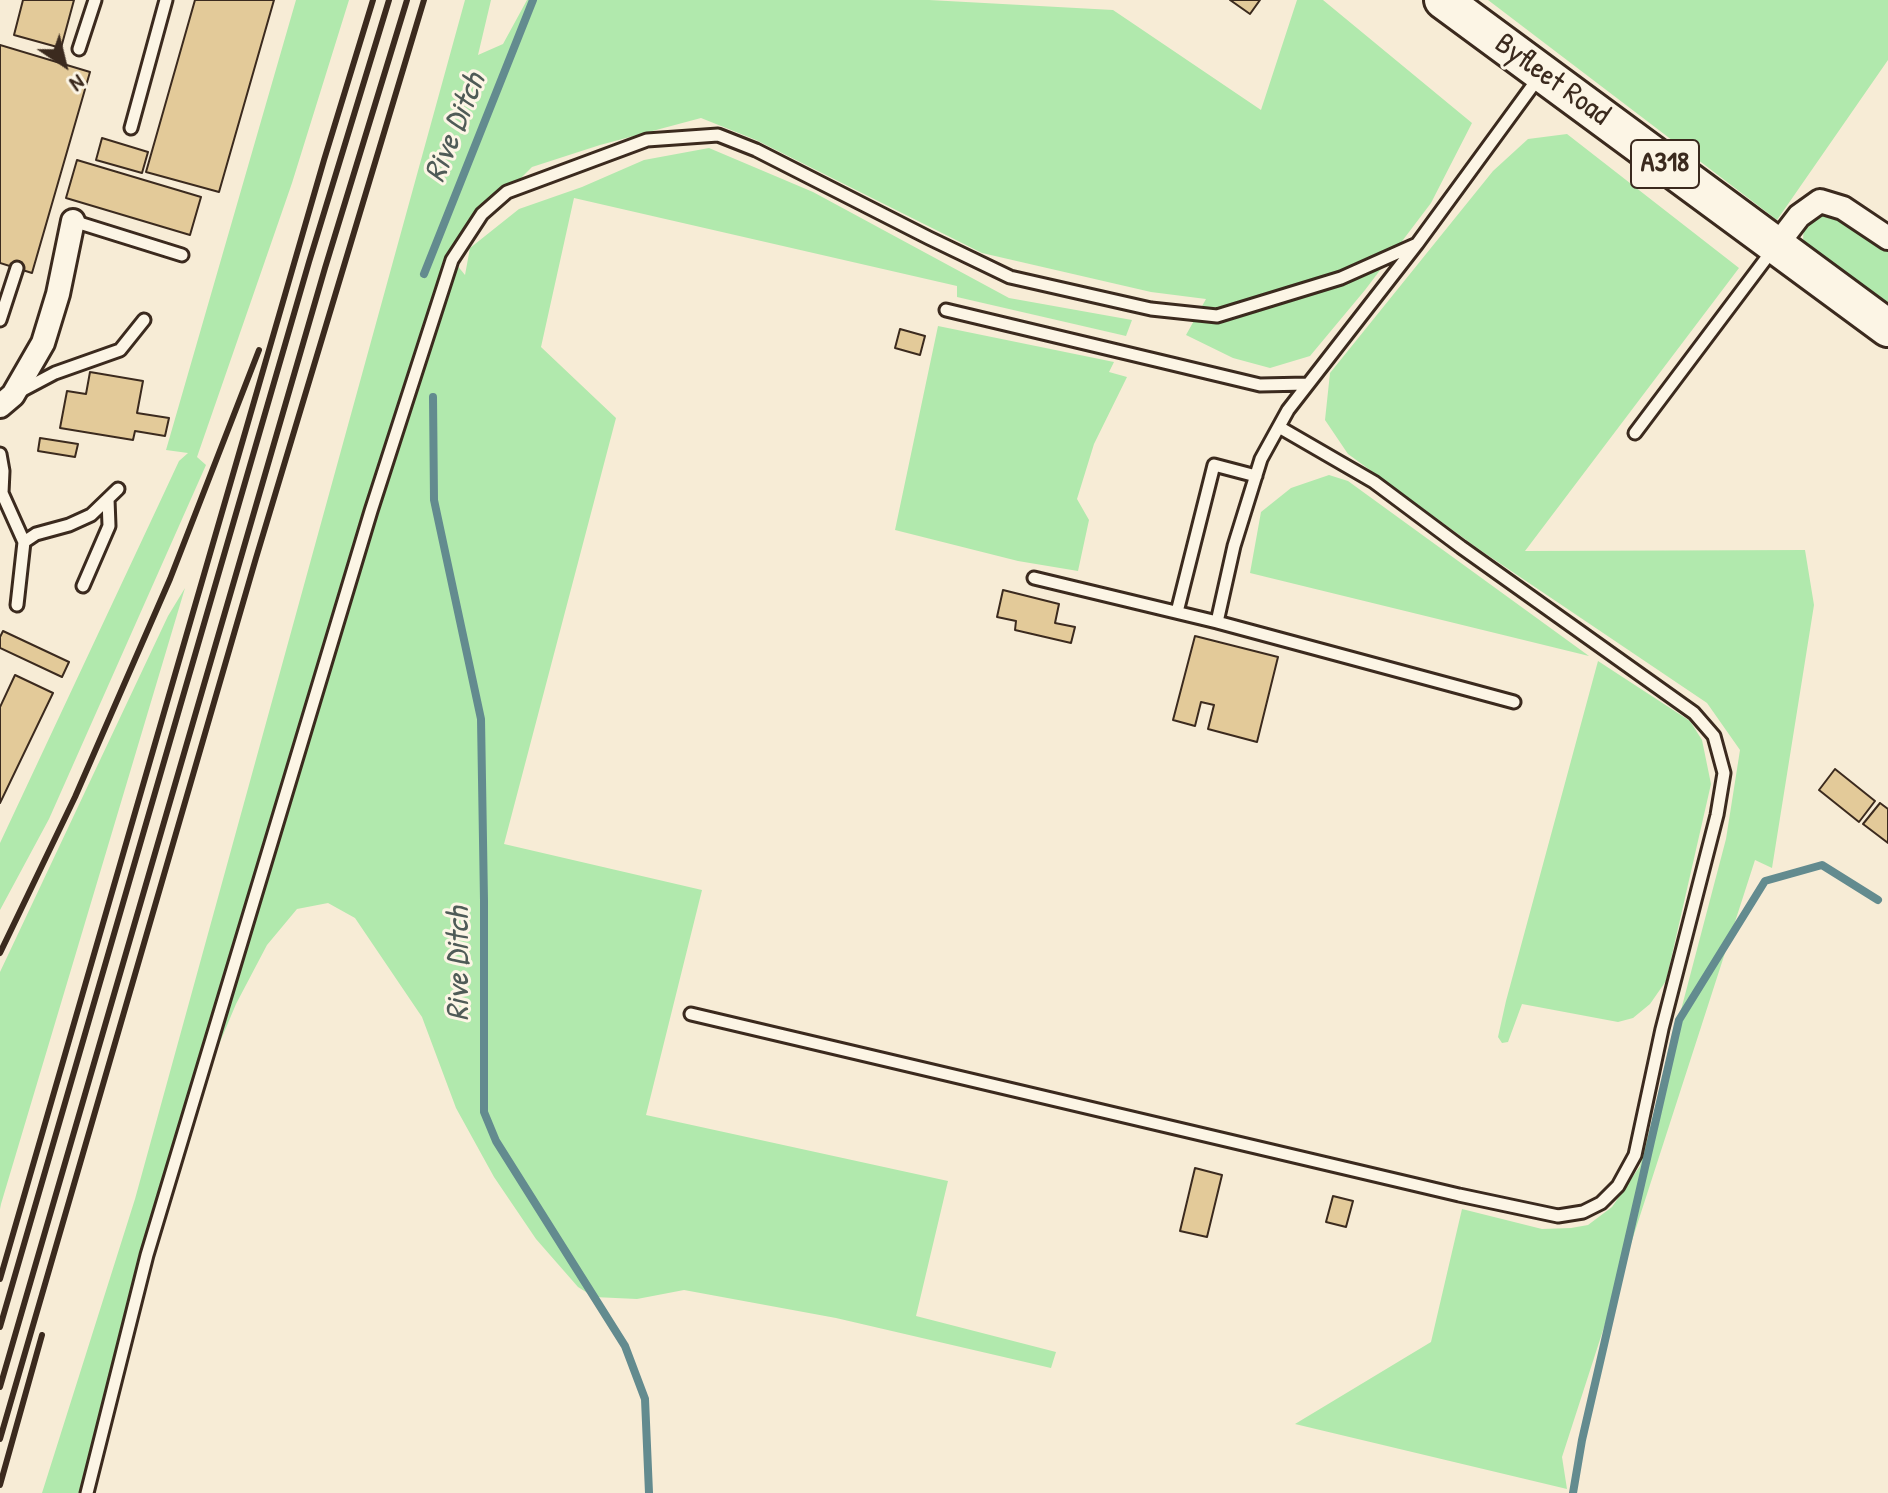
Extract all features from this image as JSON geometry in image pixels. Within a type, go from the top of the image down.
[{"type":"main road","name":"Byfleet Road","points":[[1443,0],[1888,328]]},
{"type":"street","points":[[1776,246],[1799,216],[1820,201],[1843,208],[1888,238]]},
{"type":"street","points":[[6,401],[43,343],[58,294],[73,221]]},
{"type":"lane","points":[[79,49],[95,0]]},
{"type":"lane","points":[[131,128],[166,0]]},
{"type":"lane","points":[[1217,622],[1234,546],[1261,459],[1288,410],[1417,244],[1542,73]]},
{"type":"lane","points":[[87,1493],[147,1255],[371,511],[452,260],[482,214],[507,192],[647,140],[718,135],[756,150],[1010,277],[1151,309],[1217,316],[1341,278],[1417,244]]},
{"type":"lane","points":[[73,221],[182,255]]},
{"type":"lane","points":[[1635,433],[1776,246]]},
{"type":"lane","points":[[0,320],[17,268]]},
{"type":"lane","points":[[946,310],[1260,385],[1307,384]]},
{"type":"lane","points":[[6,401],[55,373],[120,350],[144,320]]},
{"type":"lane","points":[[691,1014],[1543,1213],[1558,1216],[1583,1212],[1601,1203],[1618,1186],[1635,1155],[1662,1029],[1717,815],[1724,773],[1714,736],[1694,713],[1374,482],[1279,427]]},
{"type":"lane","points":[[0,454],[2,493],[24,542],[17,605]]},
{"type":"lane","points":[[1177,612],[1214,465],[1256,476]]},
{"type":"lane","points":[[24,542],[36,534],[91,515],[118,489]]},
{"type":"lane","points":[[83,586],[109,526],[108,499]]},
{"type":"lane","points":[[1034,578],[1217,622],[1514,702]]},
{"type":"green space","points":[[296,0],[349,0],[292,183],[197,457],[206,465],[49,819],[0,910],[0,843],[179,461],[188,453],[166,450]]},
{"type":"green space","points":[[465,0],[491,0],[478,55],[503,44],[527,0],[929,0],[1113,10],[1261,110],[1297,0],[1323,0],[1472,123],[1431,203],[1365,290],[1310,356],[1270,368],[1233,358],[1186,335],[1206,299],[1151,292],[982,253],[756,140],[701,118],[532,167],[507,192],[452,259],[465,275],[470,248],[519,209],[582,187],[644,160],[709,148],[813,192],[1009,298],[1132,320],[1126,336],[957,297],[957,286],[574,198],[541,347],[616,418],[504,844],[702,890],[646,1115],[948,1181],[916,1316],[1056,1352],[1051,1368],[836,1318],[684,1290],[637,1299],[594,1297],[578,1287],[536,1239],[494,1177],[456,1108],[422,1017],[355,918],[328,903],[297,909],[267,945],[236,1004],[191,1111],[87,1493],[42,1493],[135,1199]]},
{"type":"green space","points":[[1488,0],[1888,0],[1888,60],[1777,220]]},
{"type":"green space","points":[[1567,134],[1739,268],[1525,551],[1805,550],[1814,605],[1772,868],[1755,860],[1562,1457],[1567,1489],[1295,1424],[1431,1342],[1462,1209],[1542,1229],[1588,1225],[1612,1207],[1640,1166],[1726,839],[1740,750],[1707,703],[1480,550],[1348,454],[1325,420],[1330,373],[1493,171],[1528,139]]},
{"type":"green space","points":[[1820,201],[1888,238],[1888,328],[1802,265],[1804,219]]},
{"type":"green space","points":[[938,326],[1114,362],[1109,372],[1127,377],[1094,444],[1077,499],[1089,520],[1078,571],[1018,561],[895,530]]},
{"type":"green space","points":[[1329,475],[1348,481],[1589,656],[1250,573],[1261,512],[1291,488]]},
{"type":"green space","points":[[185,588],[0,1209],[0,972],[168,616]]},
{"type":"green space","points":[[1598,661],[1690,721],[1702,740],[1711,784],[1666,981],[1650,1004],[1633,1018],[1618,1022],[1522,1004],[1508,1042],[1502,1043],[1498,1037],[1506,1001]]},
{"type":"building","points":[[23,0],[74,0],[61,48],[14,35]]},
{"type":"building","points":[[195,0],[274,0],[219,192],[146,172]]},
{"type":"building","points":[[1230,0],[1260,0],[1250,14]]},
{"type":"building","points":[[0,45],[90,72],[32,273],[0,263]]},
{"type":"building","points":[[102,138],[148,152],[142,173],[96,160]]},
{"type":"building","points":[[77,160],[201,197],[190,235],[66,198]]},
{"type":"building","points":[[900,329],[925,336],[920,355],[895,348]]},
{"type":"building","points":[[90,372],[143,381],[137,413],[169,418],[165,436],[135,431],[133,440],[60,428],[67,391],[86,394]]},
{"type":"building","points":[[40,438],[78,444],[75,457],[38,451]]},
{"type":"building","points":[[1003,590],[1059,604],[1055,623],[1075,627],[1071,643],[1015,630],[1016,621],[997,617]]},
{"type":"building","points":[[3,631],[69,662],[62,677],[0,648]]},
{"type":"building","points":[[1195,636],[1278,657],[1257,742],[1208,729],[1214,705],[1201,702],[1195,726],[1173,720]]},
{"type":"building","points":[[15,675],[53,693],[0,803],[0,707]]},
{"type":"building","points":[[1835,769],[1875,801],[1859,822],[1819,790]]},
{"type":"building","points":[[1880,803],[1888,809],[1888,843],[1863,824]]},
{"type":"building","points":[[1195,1168],[1222,1175],[1207,1237],[1180,1231]]},
{"type":"building","points":[[1333,1196],[1353,1201],[1346,1227],[1326,1222]]},
{"type":"waterway","name":"Rive Ditch","points":[[424,274],[533,0]]},
{"type":"waterway","name":"Rive Ditch","points":[[433,397],[434,500],[481,719],[484,1112],[496,1141],[625,1346],[645,1399],[649,1493]]},
{"type":"waterway","points":[[1573,1493],[1582,1440],[1679,1020],[1765,881],[1822,865],[1878,900]]},
{"type":"railway","points":[[0,1279],[373,0]]},
{"type":"railway","points":[[0,1327],[309,262],[389,0]]},
{"type":"railway","points":[[0,1387],[325,268],[407,0]]},
{"type":"railway","points":[[0,1439],[256,558],[424,0]]},
{"type":"railway","points":[[0,953],[75,797],[170,579],[259,350]]},
{"type":"railway","points":[[0,1485],[42,1335]]}]
